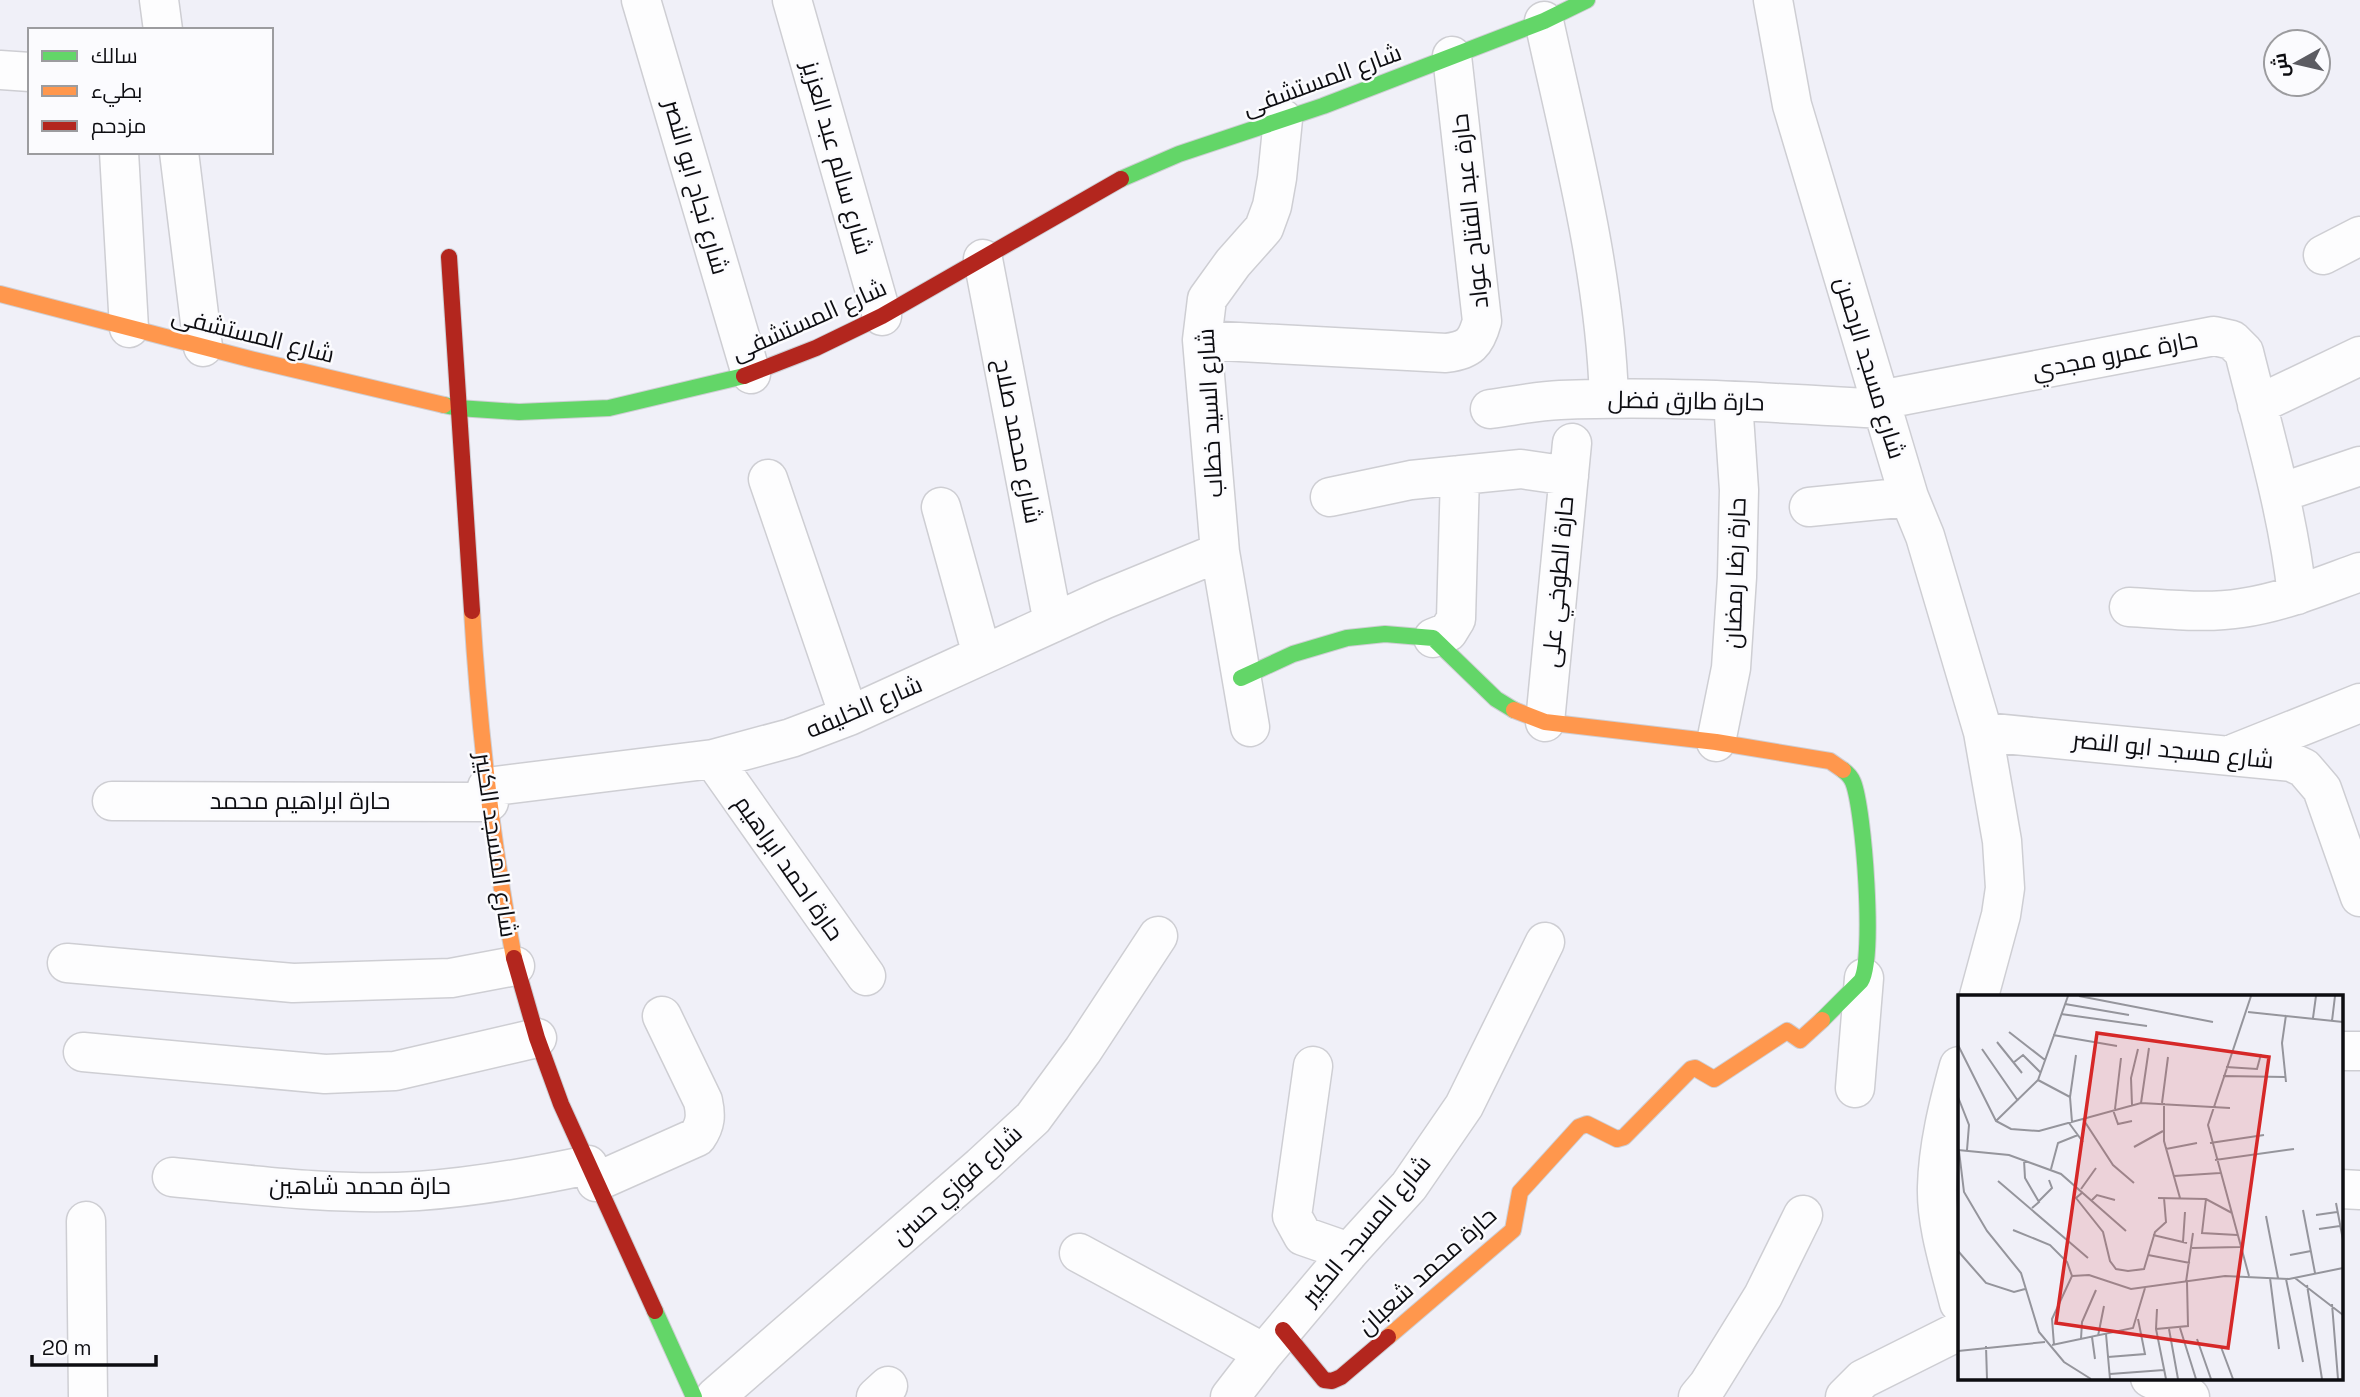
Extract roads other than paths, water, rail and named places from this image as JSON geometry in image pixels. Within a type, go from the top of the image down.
[{"type":"street","points":[[159,0],[163,28]]},
{"type":"street","name":"شارع نجاح ابو النصر","points":[[641,0],[751,374]]},
{"type":"street","name":"شارع سالم عبد العزيز","points":[[792,0],[882,316]]},
{"type":"street","name":"شارع المستشفى","points":[[0,294],[203,347],[458,408],[519,412],[609,408],[751,374],[816,348],[882,316],[1122,179],[1179,154],[1283,119],[1452,56],[1587,0]]},
{"type":"street","name":"شارع مسجد الرحمن","points":[[1773,0],[1792,105],[1909,498],[1925,536],[1983,732],[2002,841],[2005,888],[2001,915],[1979,995]]},
{"type":"street","points":[[1544,20],[1595,260],[1608,367],[1609,399]]},
{"type":"street","name":"حارة عبد الفتاح عواد","points":[[1202,340],[1446,353],[1460,351],[1477,338],[1482,321],[1452,56]]},
{"type":"street","points":[[0,70],[28,72]]},
{"type":"street","name":"شارع السيد خطاب","points":[[1250,727],[1220,552],[1202,340],[1206,299],[1264,228],[1272,206],[1277,178],[1283,119]]},
{"type":"street","points":[[119,154],[128,328]]},
{"type":"street","points":[[179,154],[203,347]]},
{"type":"street","points":[[2323,255],[2360,236]]},
{"type":"street","name":"شارع المسجد الكبير","points":[[449,257],[479,721],[501,892],[515,966],[561,1104],[694,1397]]},
{"type":"street","name":"شارع محمد صلاح","points":[[983,259],[1053,623]]},
{"type":"street","name":"حارة عمرو مجدي","points":[[1881,404],[2214,336],[2232,340],[2244,352],[2280,493],[2297,595]]},
{"type":"street","points":[[2257,405],[2360,356]]},
{"type":"street","name":"حارة طارق فضل","points":[[1490,409],[1557,400],[1609,399],[1881,404]]},
{"type":"street","name":"حارة رضا رمضان","points":[[1716,742],[1731,668],[1737,578],[1739,489],[1733,401]]},
{"type":"street","name":"حارة الطوخي على","points":[[1460,475],[1521,469],[1571,459],[1545,722]]},
{"type":"street","points":[[2280,493],[2360,466]]},
{"type":"street","points":[[1241,678],[1286,655],[1334,640],[1384,634],[1433,638],[1448,632],[1456,620],[1460,475],[1411,480],[1330,497]]},
{"type":"street","points":[[768,479],[849,716]]},
{"type":"street","points":[[1808,507],[1909,498]]},
{"type":"street","points":[[941,507],[982,656]]},
{"type":"street","name":"شارع الخليفه","points":[[488,794],[713,759],[791,738],[849,716],[1053,623],[1220,552]]},
{"type":"street","points":[[2129,607],[2206,611],[2240,608],[2297,595],[2360,572]]},
{"type":"street","points":[[1433,638],[1496,699],[1520,714],[1545,722],[1716,742],[1830,761],[1843,769],[1852,779],[1857,794],[1865,879],[1867,961],[1855,1088]]},
{"type":"street","points":[[2229,755],[2360,704]]},
{"type":"street","name":"شارع مسجد ابو النصر","points":[[1983,732],[2291,762],[2304,768],[2322,789],[2360,897]]},
{"type":"street","name":"حارة احمد ابراهيم","points":[[713,759],[866,976]]},
{"type":"street","name":"حارة ابراهيم محمد","points":[[112,800],[488,794]]},
{"type":"street","name":"شارع فوزي حسن","points":[[715,1397],[1033,1118],[1083,1051],[1158,936]]},
{"type":"street","name":"شارع المسجد الكبير","points":[[1230,1397],[1349,1252],[1409,1186],[1464,1106],[1545,942]]},
{"type":"street","points":[[67,963],[293,983],[451,978],[515,966]]},
{"type":"street","name":"حارة محمد شعبان","points":[[1274,1341],[1324,1380],[1332,1381],[1341,1377],[1513,1230],[1517,1220],[1520,1192],[1579,1127],[1587,1124],[1617,1139],[1624,1137],[1692,1069],[1695,1068],[1714,1079],[1787,1031],[1800,1041],[1864,978]]},
{"type":"street","name":"حارة محمد شاهين","points":[[172,1177],[309,1190],[417,1191],[592,1174],[697,1137],[703,1128],[706,1114],[703,1101],[662,1016]]},
{"type":"street","points":[[83,1052],[325,1074],[395,1071],[537,1038]]},
{"type":"street","points":[[2342,1051],[2360,1051]]},
{"type":"street","points":[[1313,1066],[1292,1216],[1303,1236],[1349,1252]]},
{"type":"street","points":[[1958,1070],[1945,1117],[1937,1189],[1942,1230],[1958,1299]]},
{"type":"street","points":[[2342,1189],[2360,1189]]},
{"type":"street","points":[[1698,1397],[1763,1296],[1803,1215]]},
{"type":"street","points":[[86,1221],[88,1397]]},
{"type":"street","points":[[1079,1253],[1274,1341]]},
{"type":"street","points":[[1845,1397],[1863,1379],[1958,1332]]},
{"type":"street","points":[[2154,1380],[2190,1397]]}]
